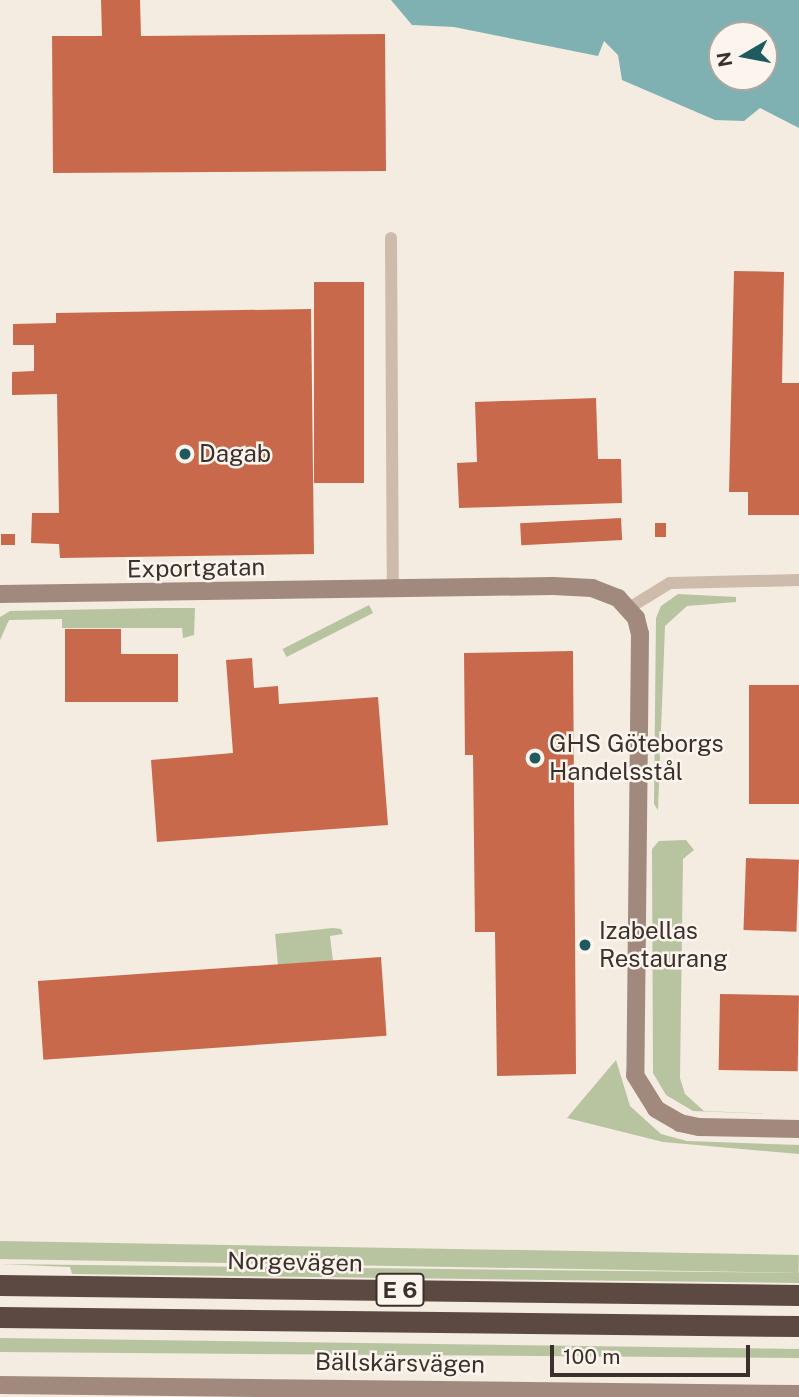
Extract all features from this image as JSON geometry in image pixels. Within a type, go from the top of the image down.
[{"type":"highway","name":"Norgevägen","points":[[0,1285],[799,1295]]},
{"type":"highway","name":"E 6","points":[[0,1317],[799,1326]]},
{"type":"street","points":[[391,239],[393,589]]},
{"type":"street","points":[[799,580],[670,583],[629,608],[636,618],[641,653],[635,1075],[656,1109],[680,1123],[699,1127],[799,1129]]},
{"type":"street","name":"Exportgatan","points":[[0,594],[592,588],[629,608]]},
{"type":"street","name":"Bällskärsvägen","points":[[0,1385],[155,1392],[799,1394]]},
{"type":"green space","points":[[678,594],[736,597],[736,602],[687,606],[665,626],[658,810],[654,804],[656,618],[661,606]]},
{"type":"green space","points":[[369,605],[373,613],[287,657],[283,649]]},
{"type":"green space","points":[[195,608],[194,635],[183,638],[182,628],[62,628],[62,619],[9,620],[0,640],[0,617],[10,611]]},
{"type":"green space","points":[[686,840],[694,850],[683,859],[680,1078],[685,1094],[704,1111],[799,1115],[693,1111],[666,1095],[653,1073],[652,849],[659,841]]},
{"type":"green space","points":[[341,929],[343,934],[330,936],[333,961],[278,965],[275,934]]},
{"type":"green space","points":[[616,1060],[630,1106],[661,1134],[687,1141],[799,1145],[799,1154],[663,1142],[567,1118]]},
{"type":"green space","points":[[0,1241],[799,1255],[799,1273],[0,1259]]},
{"type":"green space","points":[[0,1264],[799,1273],[799,1283],[72,1274],[70,1267]]},
{"type":"green space","points":[[0,1338],[799,1349],[799,1358],[0,1352]]},
{"type":"water","points":[[391,0],[799,0],[799,128],[760,108],[744,121],[715,120],[622,80],[618,55],[604,41],[598,56],[454,27],[412,25]]},
{"type":"building","points":[[101,0],[140,0],[141,36],[385,34],[386,171],[53,173],[52,36],[102,36]]},
{"type":"building","points":[[734,271],[784,272],[782,383],[799,383],[799,515],[748,515],[748,492],[729,492]]},
{"type":"building","points":[[314,282],[364,282],[364,483],[314,483]]},
{"type":"building","name":"Dagab","points":[[311,309],[314,554],[60,558],[59,544],[31,543],[32,513],[59,513],[57,394],[12,395],[12,372],[34,371],[34,345],[13,345],[13,324],[56,323],[56,313]]},
{"type":"building","points":[[596,398],[598,459],[621,459],[622,503],[459,508],[457,463],[477,462],[475,402]]},
{"type":"building","points":[[621,518],[622,540],[521,545],[520,523]]},
{"type":"building","points":[[655,523],[666,523],[666,537],[655,537]]},
{"type":"building","points":[[1,534],[15,534],[15,545],[1,545]]},
{"type":"building","points":[[65,629],[121,629],[121,654],[178,654],[178,702],[65,702]]},
{"type":"building","points":[[573,651],[576,1074],[497,1076],[495,932],[475,932],[473,755],[465,755],[464,653]]},
{"type":"building","points":[[252,658],[254,688],[278,686],[279,704],[378,697],[388,825],[157,842],[151,760],[233,753],[226,660]]},
{"type":"building","points":[[749,685],[799,685],[799,804],[749,804]]},
{"type":"building","points":[[746,858],[799,860],[796,932],[743,930]]},
{"type":"building","points":[[381,957],[387,1036],[43,1060],[38,981]]},
{"type":"building","points":[[720,994],[799,995],[798,1071],[719,1070]]},
{"type":"place","name":"Dagab","points":[[185,454]]},
{"type":"place","name":"GHS Göteborgs Handelsstål","points":[[535,758]]},
{"type":"place","name":"Izabellas Restaurang","points":[[585,945]]}]
